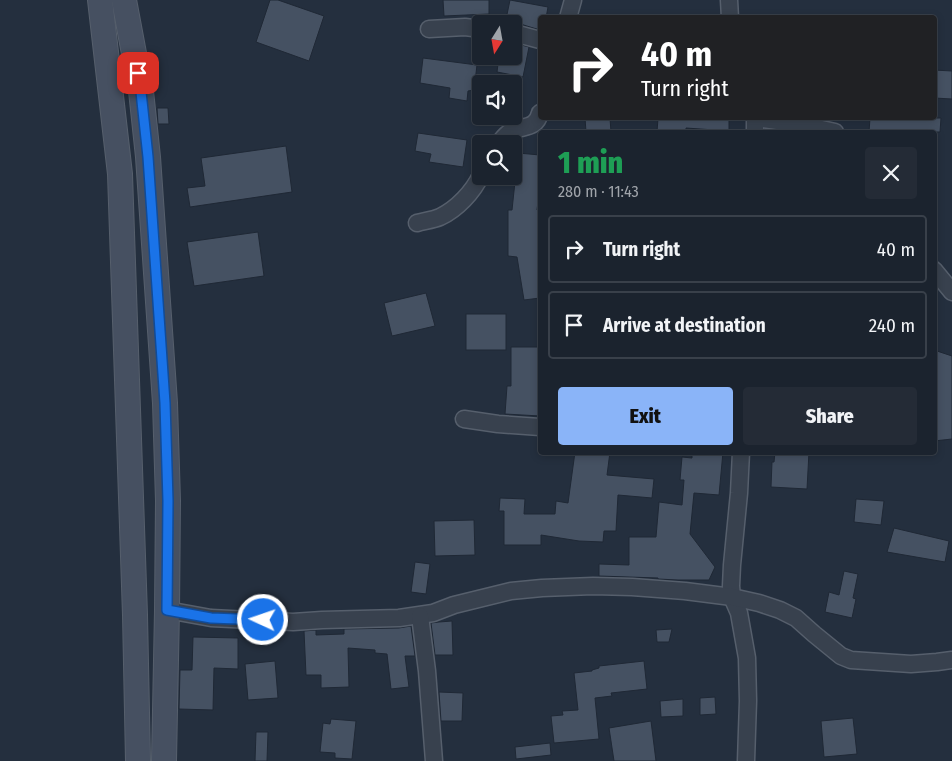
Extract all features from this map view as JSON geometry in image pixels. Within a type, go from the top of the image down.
[{"type":"main road","points":[[100,0],[120,174],[138,761]]},
{"type":"main road","points":[[124,0],[141,92],[148,157],[165,403],[168,501],[164,761]]},
{"type":"street","points":[[569,15],[573,0]]},
{"type":"street","points":[[729,0],[730,15]]},
{"type":"street","points":[[429,30],[472,28]]},
{"type":"street","points":[[522,35],[538,39]]},
{"type":"street","points":[[506,135],[519,128],[532,125],[538,120]]},
{"type":"street","points":[[770,120],[826,130]]},
{"type":"street","points":[[417,223],[439,217],[455,208],[475,185]]},
{"type":"street","points":[[937,274],[952,292]]},
{"type":"street","points":[[464,419],[498,424],[538,426]]},
{"type":"street","points":[[741,455],[732,566],[732,597],[739,613],[747,658],[746,761]]},
{"type":"street","points":[[167,610],[211,618],[293,622],[399,618],[433,613],[454,605],[510,591],[542,588],[632,586],[686,590],[732,597],[780,610],[796,618],[841,656],[851,660],[911,664],[952,660]]},
{"type":"street","points":[[420,616],[434,761]]},
{"type":"building","points":[[270,0],[278,0],[324,16],[309,61],[256,42]]},
{"type":"building","points":[[443,0],[489,0],[489,14],[444,16]]},
{"type":"building","points":[[510,0],[548,7],[547,15],[538,15],[538,29],[522,25],[522,15],[507,15]]},
{"type":"building","points":[[522,45],[529,47],[523,77],[522,75],[497,72],[498,65],[522,65]]},
{"type":"building","points":[[423,58],[477,65],[476,75],[472,75],[472,90],[468,91],[467,101],[449,98],[450,88],[420,83]]},
{"type":"building","points":[[937,70],[952,71],[952,99],[937,98]]},
{"type":"building","points":[[157,108],[168,108],[169,124],[158,124]]},
{"type":"building","points":[[937,118],[941,118],[940,132],[937,132],[937,130],[869,130],[870,120],[937,120]]},
{"type":"building","points":[[585,120],[610,120],[611,130],[586,130]]},
{"type":"building","points":[[658,120],[729,120],[729,130],[686,128],[686,130],[657,130]]},
{"type":"building","points":[[418,133],[467,140],[463,167],[429,162],[431,154],[415,151]]},
{"type":"building","points":[[286,146],[292,192],[190,207],[187,188],[205,186],[201,158]]},
{"type":"building","points":[[522,153],[538,155],[538,298],[524,300],[517,257],[508,256],[508,210],[512,210],[515,185],[522,185]]},
{"type":"building","points":[[258,232],[264,276],[194,286],[187,242]]},
{"type":"building","points":[[426,293],[435,326],[392,336],[384,303]]},
{"type":"building","points":[[466,314],[506,314],[506,350],[466,350]]},
{"type":"building","points":[[511,347],[538,347],[538,416],[505,414],[507,386],[511,386]]},
{"type":"building","points":[[937,351],[952,356],[952,439],[937,441]]},
{"type":"building","points":[[575,455],[610,455],[607,475],[654,479],[652,498],[618,495],[616,531],[604,531],[603,542],[579,541],[541,535],[541,545],[504,545],[504,511],[499,511],[500,498],[525,499],[524,514],[555,514],[556,501],[568,503]]},
{"type":"building","points":[[692,455],[723,455],[719,495],[694,493],[690,534],[715,567],[709,580],[599,576],[599,564],[629,565],[629,537],[656,537],[659,502],[682,505],[684,480],[680,480],[682,457],[692,458]]},
{"type":"building","points":[[775,455],[809,455],[807,489],[771,487],[772,462],[774,462]]},
{"type":"building","points":[[856,499],[884,501],[881,525],[854,522]]},
{"type":"building","points":[[474,520],[475,555],[435,556],[434,521]]},
{"type":"building","points":[[894,528],[949,541],[945,562],[887,552]]},
{"type":"building","points":[[415,562],[430,564],[426,594],[411,592]]},
{"type":"building","points":[[844,571],[858,574],[853,598],[856,599],[852,618],[825,612],[829,592],[839,595]]},
{"type":"building","points":[[452,621],[453,655],[435,655],[431,623]]},
{"type":"building","points":[[411,626],[415,656],[405,656],[409,687],[391,689],[387,654],[375,653],[375,650],[348,648],[349,687],[321,688],[321,675],[306,675],[304,631],[316,630],[316,635],[344,634],[344,629]]},
{"type":"building","points":[[672,629],[669,642],[657,642],[656,630]]},
{"type":"building","points":[[193,637],[238,638],[238,669],[214,668],[213,710],[179,709],[180,670],[192,670]]},
{"type":"building","points":[[275,661],[278,698],[248,700],[245,664]]},
{"type":"building","points":[[644,661],[647,689],[611,693],[612,696],[595,698],[599,739],[554,743],[551,716],[563,715],[562,711],[578,710],[574,673],[592,671],[599,668],[599,666]]},
{"type":"building","points":[[439,692],[463,693],[462,721],[441,721]]},
{"type":"building","points":[[715,697],[716,714],[700,715],[700,698]]},
{"type":"building","points":[[683,699],[683,716],[661,717],[660,701]]},
{"type":"building","points":[[853,718],[857,754],[824,757],[821,721]]},
{"type":"building","points":[[331,719],[356,721],[352,759],[335,758],[335,753],[320,752],[323,723],[330,724]]},
{"type":"building","points":[[651,721],[656,761],[614,761],[609,728]]},
{"type":"building","points":[[256,732],[268,732],[267,761],[255,761]]},
{"type":"building","points":[[550,743],[551,755],[516,759],[515,747]]},
{"type":"route","points":[[138,73],[148,157],[165,403],[168,501],[167,610],[211,618],[263,620]]}]
